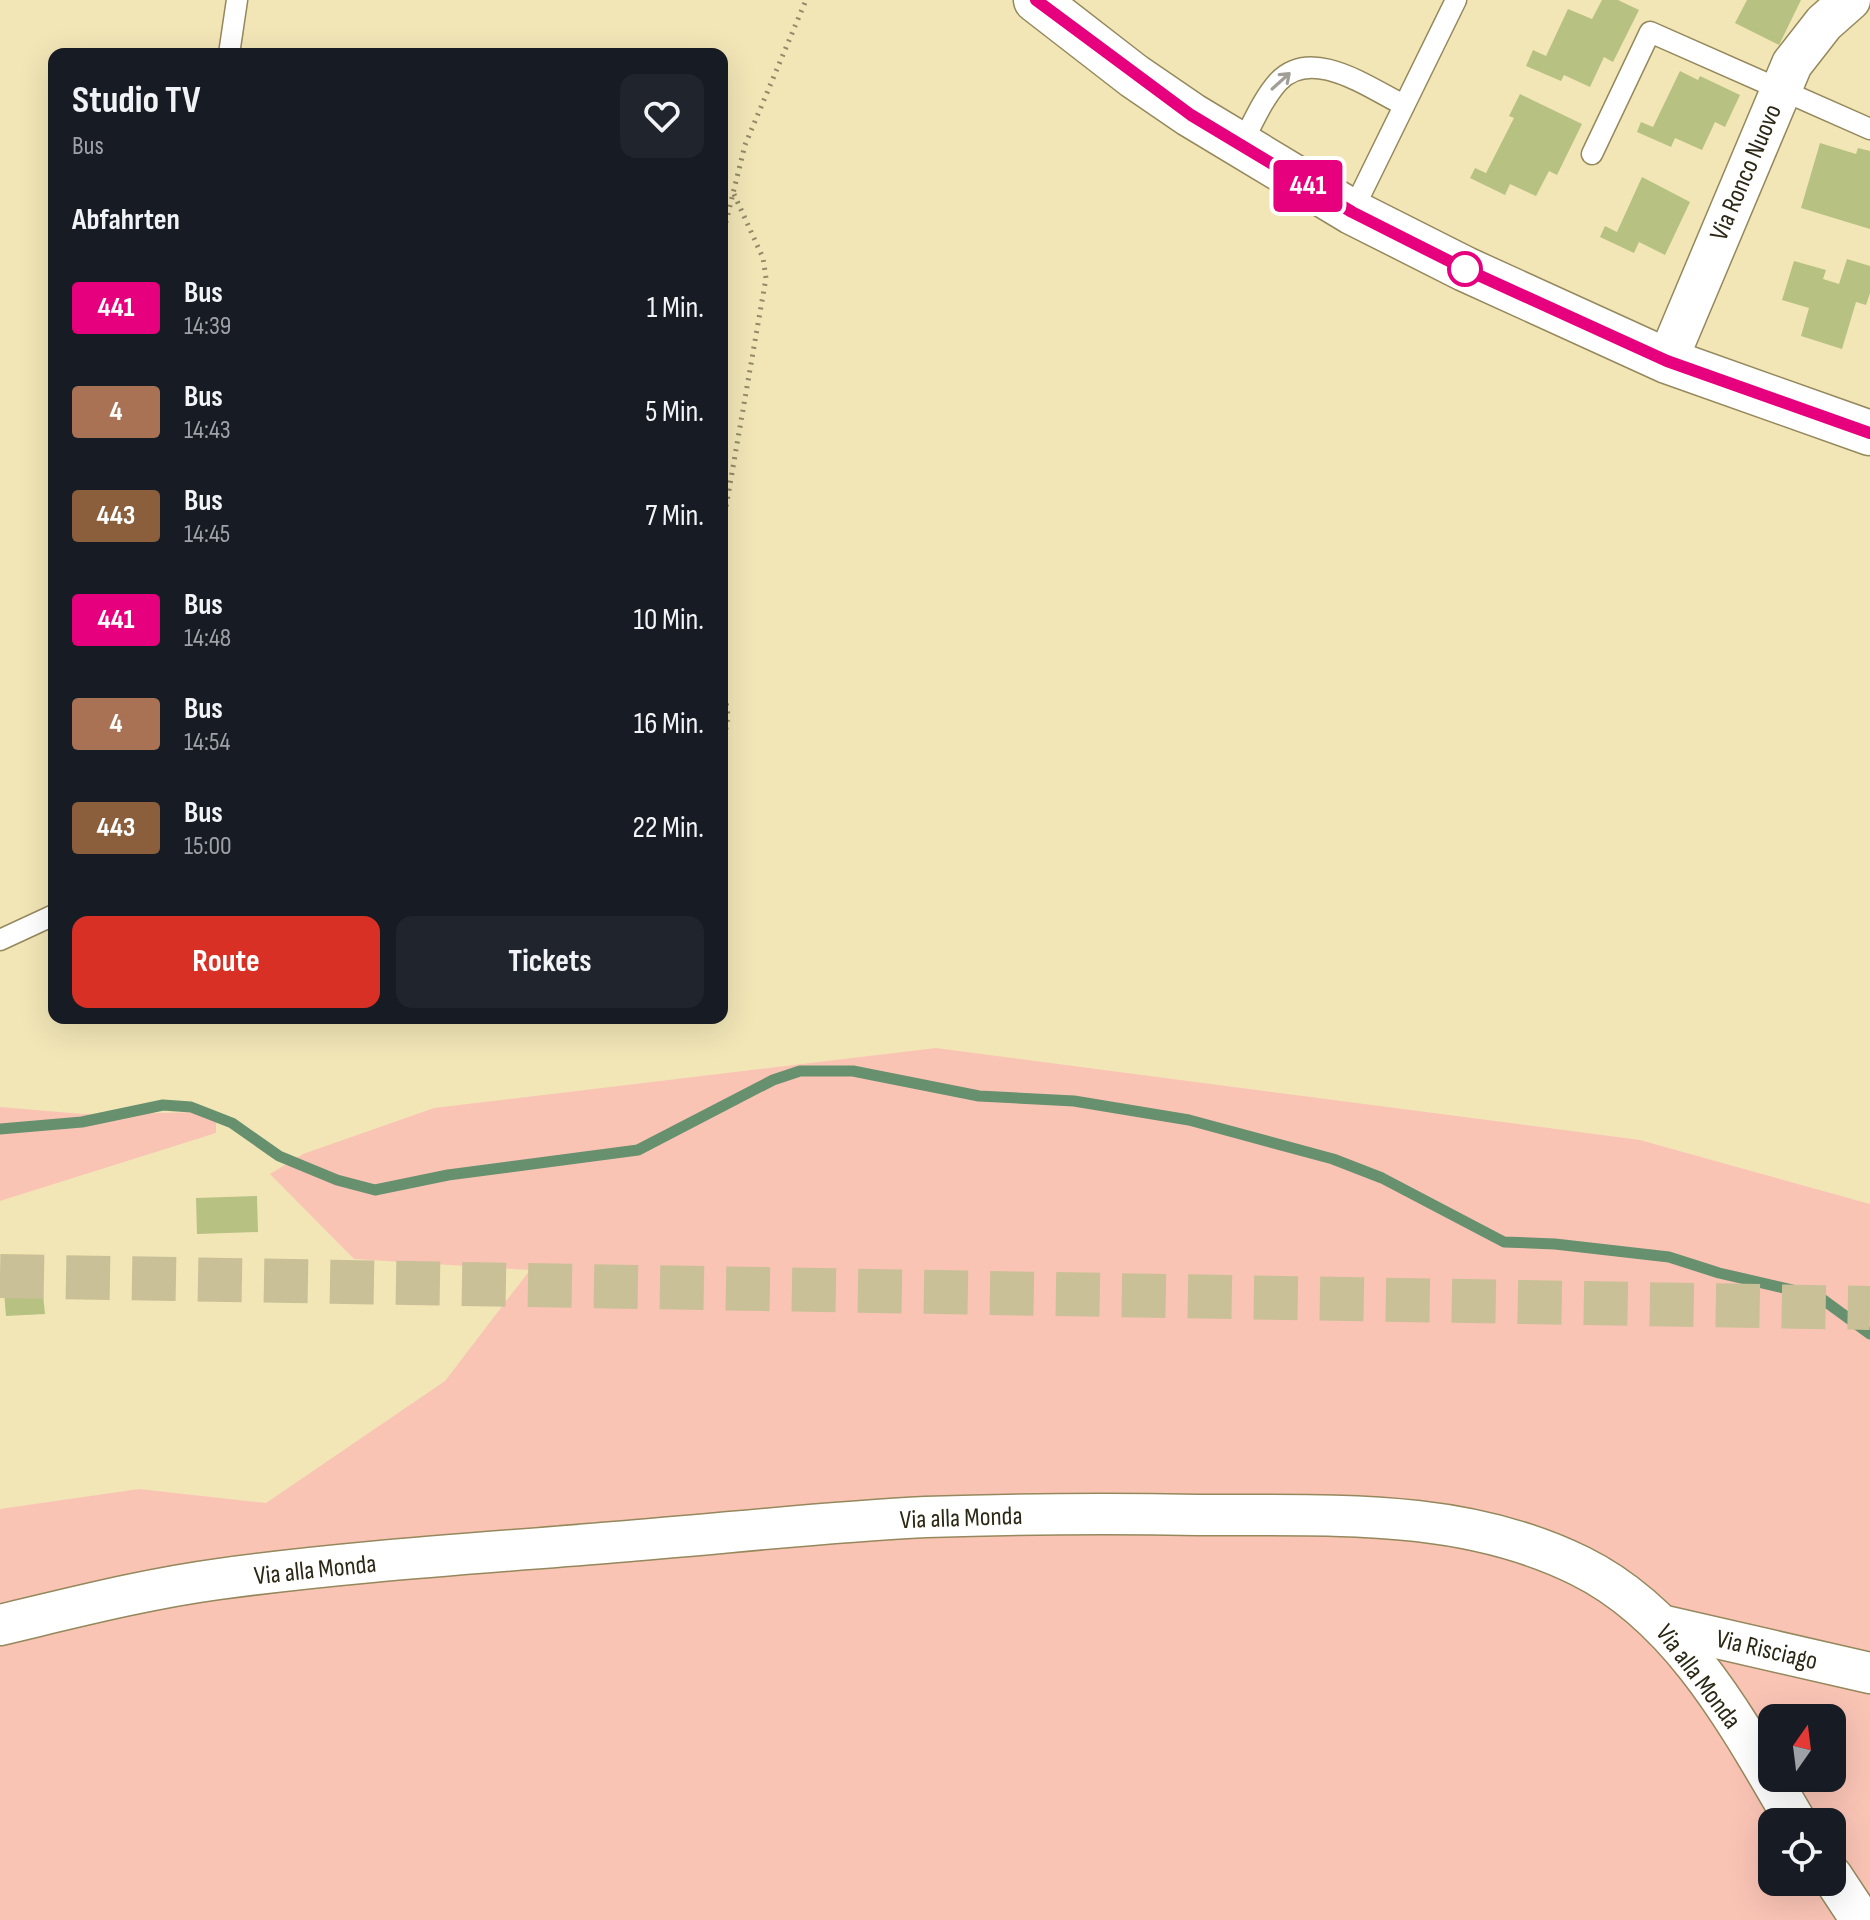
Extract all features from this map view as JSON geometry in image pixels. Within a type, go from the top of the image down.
[{"type":"street","points":[[1036,0],[1134,76],[1240,147],[1352,212],[1465,269],[1667,361],[1870,433]]},
{"type":"street","name":"Via Ronco Nuovo","points":[[1667,361],[1779,91],[1805,45],[1850,0]]},
{"type":"street","name":"Via alla Monda","points":[[0,1625],[110,1599],[217,1580],[372,1563],[921,1518],[1076,1513],[1389,1517],[1463,1526],[1527,1543],[1582,1567],[1630,1595],[1665,1626],[1739,1726],[1788,1808]]},
{"type":"street","name":"Via Risciago","points":[[1665,1626],[1870,1673]]},
{"type":"street","points":[[1845,1896],[1861,1920]]},
{"type":"lane","points":[[230,48],[237,0]]},
{"type":"lane","points":[[1352,212],[1456,0]]},
{"type":"lane","points":[[1592,154],[1650,32],[1870,129]]},
{"type":"lane","points":[[1240,147],[1271,91],[1281,78],[1295,70],[1322,67],[1404,105]]},
{"type":"lane","points":[[0,940],[48,918]]},
{"type":"path","points":[[728,213],[760,105],[806,0]]},
{"type":"path","points":[[728,496],[766,278],[763,258],[733,192]]},
{"type":"shaded area","points":[[936,1048],[1640,1140],[1870,1204],[1870,1920],[0,1920],[0,1509],[139,1489],[266,1503],[445,1381],[530,1270],[354,1259],[270,1174],[303,1154],[434,1108]]},
{"type":"shaded area","points":[[0,1107],[83,1114],[216,1112],[216,1133],[0,1201]]},
{"type":"building","points":[[1602,0],[1618,0],[1639,10],[1613,62],[1604,57],[1590,87],[1564,75],[1561,81],[1526,66],[1533,50],[1546,56],[1568,9],[1592,19]]},
{"type":"building","points":[[1747,0],[1801,0],[1779,45],[1735,23]]},
{"type":"building","points":[[1680,71],[1698,80],[1700,76],[1740,95],[1725,127],[1715,122],[1702,150],[1675,138],[1671,147],[1637,132],[1641,122],[1653,127]]},
{"type":"building","points":[[1520,94],[1582,124],[1557,175],[1549,171],[1536,196],[1510,184],[1505,195],[1470,178],[1475,168],[1486,173],[1514,118],[1509,116]]},
{"type":"building","points":[[1820,143],[1856,154],[1858,148],[1870,151],[1870,229],[1801,208]]},
{"type":"building","points":[[1642,177],[1690,202],[1665,255],[1639,242],[1634,253],[1600,237],[1605,226],[1617,232]]},
{"type":"building","points":[[1847,259],[1870,266],[1870,293],[1866,305],[1856,302],[1842,349],[1801,336],[1809,308],[1782,300],[1794,261],[1826,270],[1823,279],[1839,284]]},
{"type":"building","points":[[257,1196],[258,1232],[197,1234],[196,1198]]},
{"type":"building","points":[[41,1276],[45,1314],[6,1316],[3,1279]]},
{"type":"waterway","points":[[0,1129],[82,1122],[163,1105],[191,1107],[232,1123],[279,1156],[337,1180],[375,1190],[448,1175],[638,1150],[773,1080],[800,1071],[853,1071],[979,1096],[1074,1101],[1189,1120],[1333,1159],[1382,1178],[1504,1242],[1555,1244],[1669,1257],[1719,1273],[1818,1296],[1870,1334]]},
{"type":"tunnel","points":[[0,1276],[1870,1308]]},
{"type":"bus line","name":"441","points":[[1036,0],[1134,76],[1191,115],[1352,212],[1465,269],[1667,361],[1870,433]]}]
